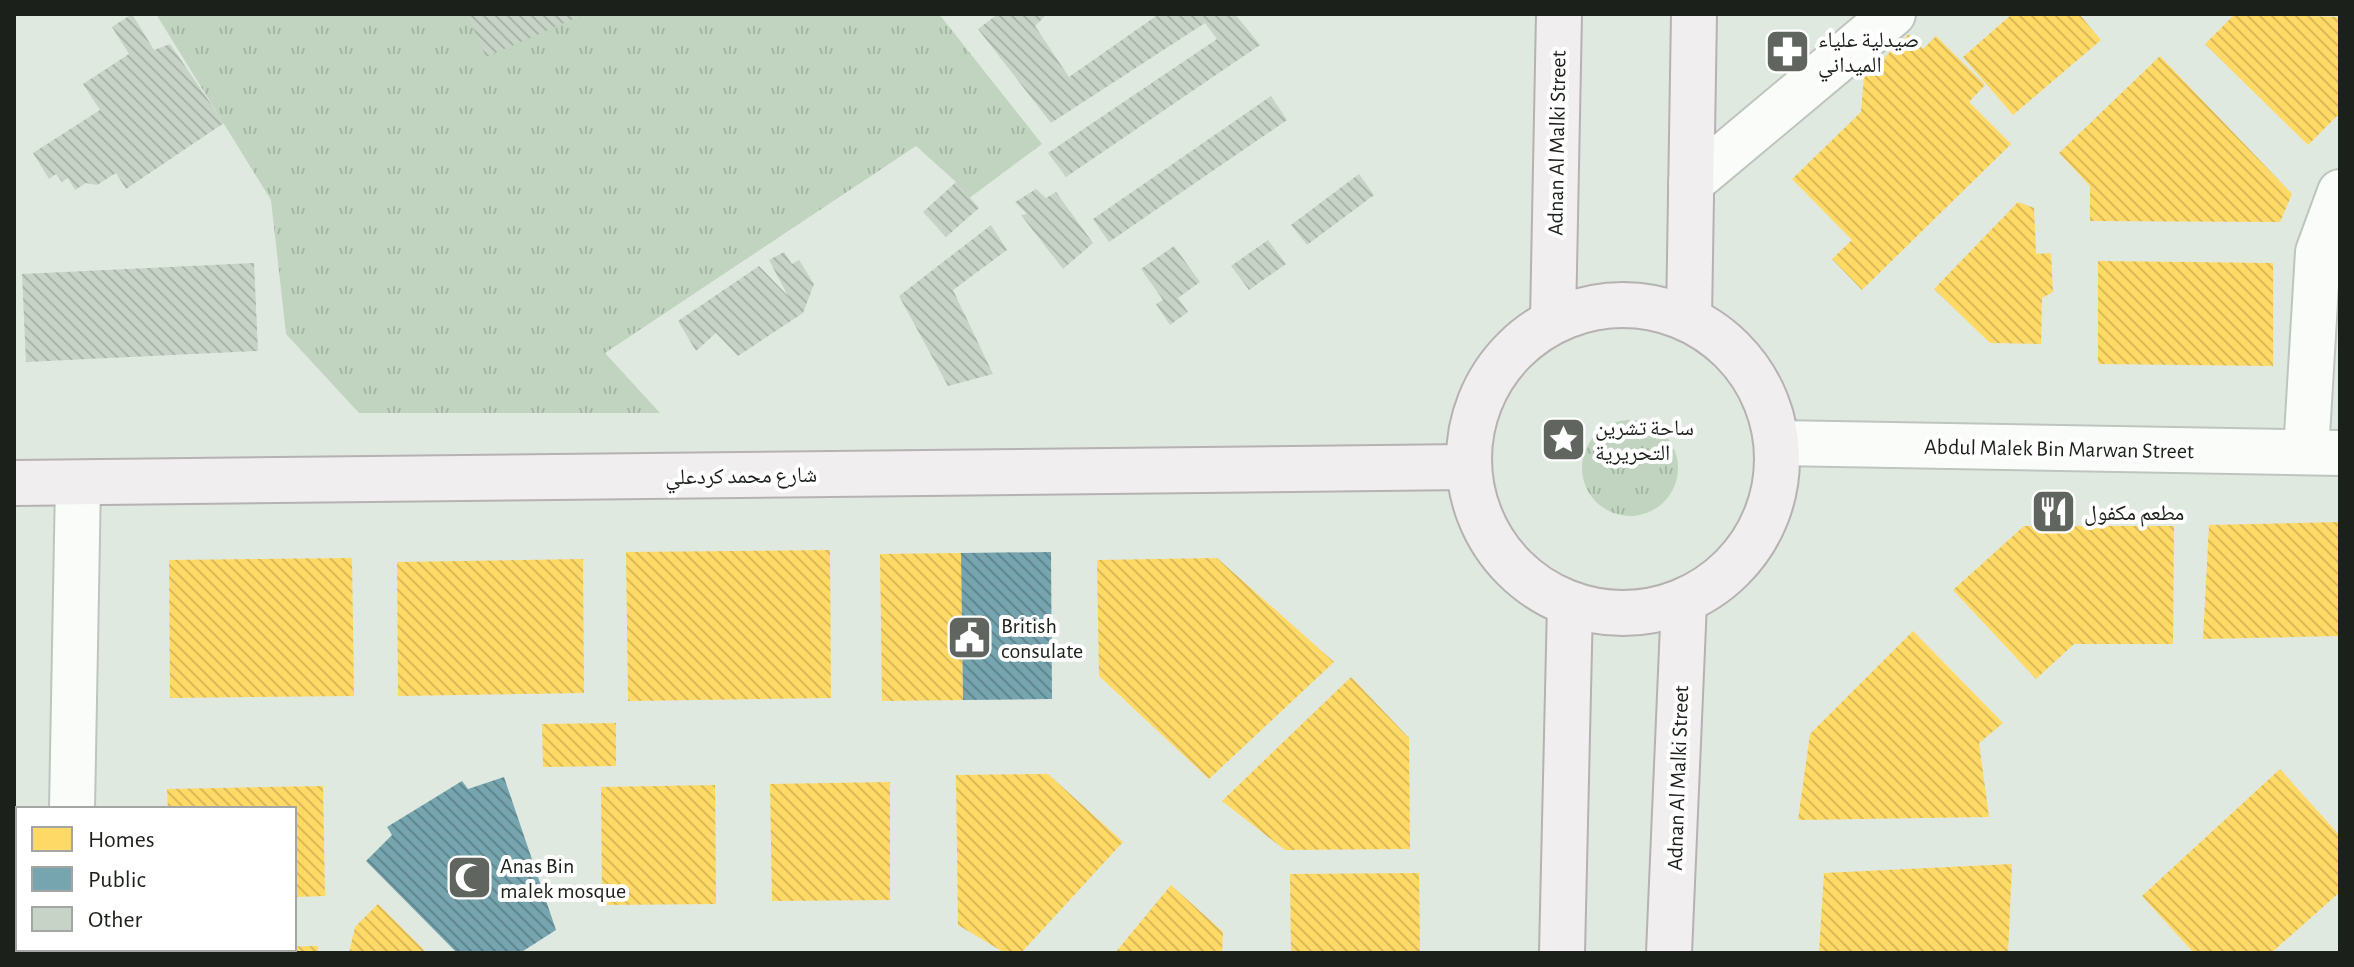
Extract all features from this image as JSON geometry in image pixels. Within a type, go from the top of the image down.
[{"type":"main road","name":"Adnan Al Malki Street","points":[[1553,320],[1559,14]]},
{"type":"main road","points":[[1689,318],[1694,14]]},
{"type":"main road","points":[[1644,305],[1689,318],[1732,349],[1764,392],[1778,443],[1775,492],[1757,538],[1726,576],[1684,602],[1647,613],[1608,613],[1570,605],[1530,584],[1498,552],[1476,511],[1467,467],[1471,423],[1488,381],[1516,346],[1553,320],[1597,306],[1644,305]]},
{"type":"main road","name":"شارع محمد كردعلي","points":[[14,483],[1467,467]]},
{"type":"main road","name":"Adnan Al Malki Street","points":[[1669,953],[1684,602]]},
{"type":"main road","points":[[1562,953],[1570,605]]},
{"type":"street","points":[[1691,183],[1893,14]]},
{"type":"street","points":[[2323,453],[2318,252],[2340,192]]},
{"type":"street","name":"Abdul Malek Bin Marwan Street","points":[[1778,443],[2323,453]]},
{"type":"street","points":[[72,807],[78,483]]},
{"type":"green space","points":[[156,14],[939,14],[1042,144],[968,199],[956,182],[916,146],[605,353],[660,413],[359,413],[286,334],[271,200]]},
{"type":"green space","points":[[1630,420],[1648,423],[1664,434],[1675,450],[1678,468],[1675,486],[1664,502],[1648,513],[1630,516],[1612,513],[1596,502],[1585,486],[1582,468],[1585,450],[1596,434],[1612,423]]},
{"type":"building: Homes","points":[[2012,14],[2079,14],[2101,40],[2013,115],[1963,57]]},
{"type":"building: Homes","points":[[2235,14],[2340,17],[2340,113],[2308,145],[2205,44]]},
{"type":"building: Homes","points":[[1909,34],[1923,49],[1936,36],[1985,85],[1969,102],[2011,144],[1862,290],[1832,259],[1852,240],[1792,179],[1861,112],[1864,77]]},
{"type":"building: Homes","points":[[2160,56],[2292,194],[2280,222],[2090,221],[2090,186],[2059,153]]},
{"type":"building: Homes","points":[[2018,202],[2034,208],[2036,254],[2051,253],[2053,292],[2042,298],[2041,344],[1990,343],[1934,289]]},
{"type":"building: Homes","points":[[2098,261],[2273,263],[2273,366],[2098,364]]},
{"type":"building: Homes","points":[[2340,522],[2340,636],[2203,639],[2209,525]]},
{"type":"building: Homes","points":[[2024,526],[2174,526],[2173,644],[2074,644],[2036,679],[1953,590]]},
{"type":"building: Homes","points":[[830,550],[831,698],[628,701],[626,552]]},
{"type":"building: Homes","points":[[961,553],[963,700],[882,701],[880,554]]},
{"type":"building: Homes","points":[[352,558],[354,696],[170,698],[169,560]]},
{"type":"building: Homes","points":[[1217,558],[1334,662],[1209,779],[1099,676],[1097,560]]},
{"type":"building: Homes","points":[[583,559],[584,693],[398,696],[397,562]]},
{"type":"building: Homes","points":[[1913,631],[2003,723],[1979,743],[1989,817],[1798,820],[1810,734]]},
{"type":"building: Homes","points":[[1351,677],[1409,738],[1410,849],[1285,850],[1222,801]]},
{"type":"building: Homes","points":[[616,723],[616,766],[543,767],[542,724]]},
{"type":"building: Homes","points":[[2280,769],[2340,836],[2340,892],[2271,953],[2194,953],[2142,896]]},
{"type":"building: Homes","points":[[1048,774],[1123,842],[1021,953],[1005,953],[958,925],[956,775]]},
{"type":"building: Homes","points":[[890,782],[890,900],[772,901],[770,784]]},
{"type":"building: Homes","points":[[715,785],[716,904],[602,905],[601,787]]},
{"type":"building: Homes","points":[[323,786],[325,896],[296,897],[296,807],[168,807],[167,789]]},
{"type":"building: Homes","points":[[2012,864],[2008,953],[1819,953],[1824,873]]},
{"type":"building: Homes","points":[[1419,873],[1420,953],[1291,953],[1290,874]]},
{"type":"building: Homes","points":[[1171,885],[1223,932],[1222,953],[1115,953]]},
{"type":"building: Homes","points":[[378,904],[427,953],[349,953],[355,927]]},
{"type":"building: Homes","points":[[296,946],[318,946],[318,953],[167,953],[296,951]]},
{"type":"building: Public","points":[[1051,552],[1052,699],[963,700],[961,553]]},
{"type":"building: Public","points":[[504,777],[556,930],[520,953],[457,953],[366,861],[392,835],[387,827],[462,781],[468,789]]},
{"type":"building: Other","points":[[132,14],[154,50],[170,44],[224,123],[126,189],[116,173],[97,185],[86,183],[75,190],[68,178],[62,182],[56,174],[49,179],[33,153],[100,110],[83,84],[129,54],[112,27]]},
{"type":"building: Other","points":[[467,14],[585,14],[486,57]]},
{"type":"building: Other","points":[[998,14],[1047,14],[1035,26],[1069,77],[1159,14],[1235,14],[1260,45],[1066,177],[1048,153],[1217,39],[1205,23],[1051,123],[978,29]]},
{"type":"building: Other","points":[[1271,96],[1287,120],[1109,242],[1093,219]]},
{"type":"building: Other","points":[[1359,174],[1374,195],[1307,245],[1291,225]]},
{"type":"building: Other","points":[[956,182],[979,208],[946,237],[923,212]]},
{"type":"building: Other","points":[[1036,189],[1046,198],[1056,192],[1093,243],[1063,269],[1021,215],[1027,214],[1015,202]]},
{"type":"building: Other","points":[[991,225],[1007,250],[953,290],[993,374],[948,386],[899,296]]},
{"type":"building: Other","points":[[1268,240],[1286,264],[1249,290],[1231,266]]},
{"type":"building: Other","points":[[1174,246],[1200,282],[1178,298],[1188,312],[1170,325],[1156,304],[1163,300],[1141,269]]},
{"type":"building: Other","points":[[784,252],[792,264],[799,260],[814,284],[803,313],[738,356],[716,333],[696,351],[678,321],[759,266],[788,296],[769,260]]},
{"type":"building: Other","points":[[254,263],[258,351],[26,362],[22,274]]},
{"type":"place","name":"صيدلية علياء الميداني","points":[[1787,52]]},
{"type":"place","name":"ساحة تشرين التحريرية","points":[[1564,440]]},
{"type":"place","name":"مطعم مكفول","points":[[2053,512]]},
{"type":"place","name":"British consulate","points":[[970,638]]},
{"type":"place","name":"Anas Bin malek mosque","points":[[469,878]]}]
